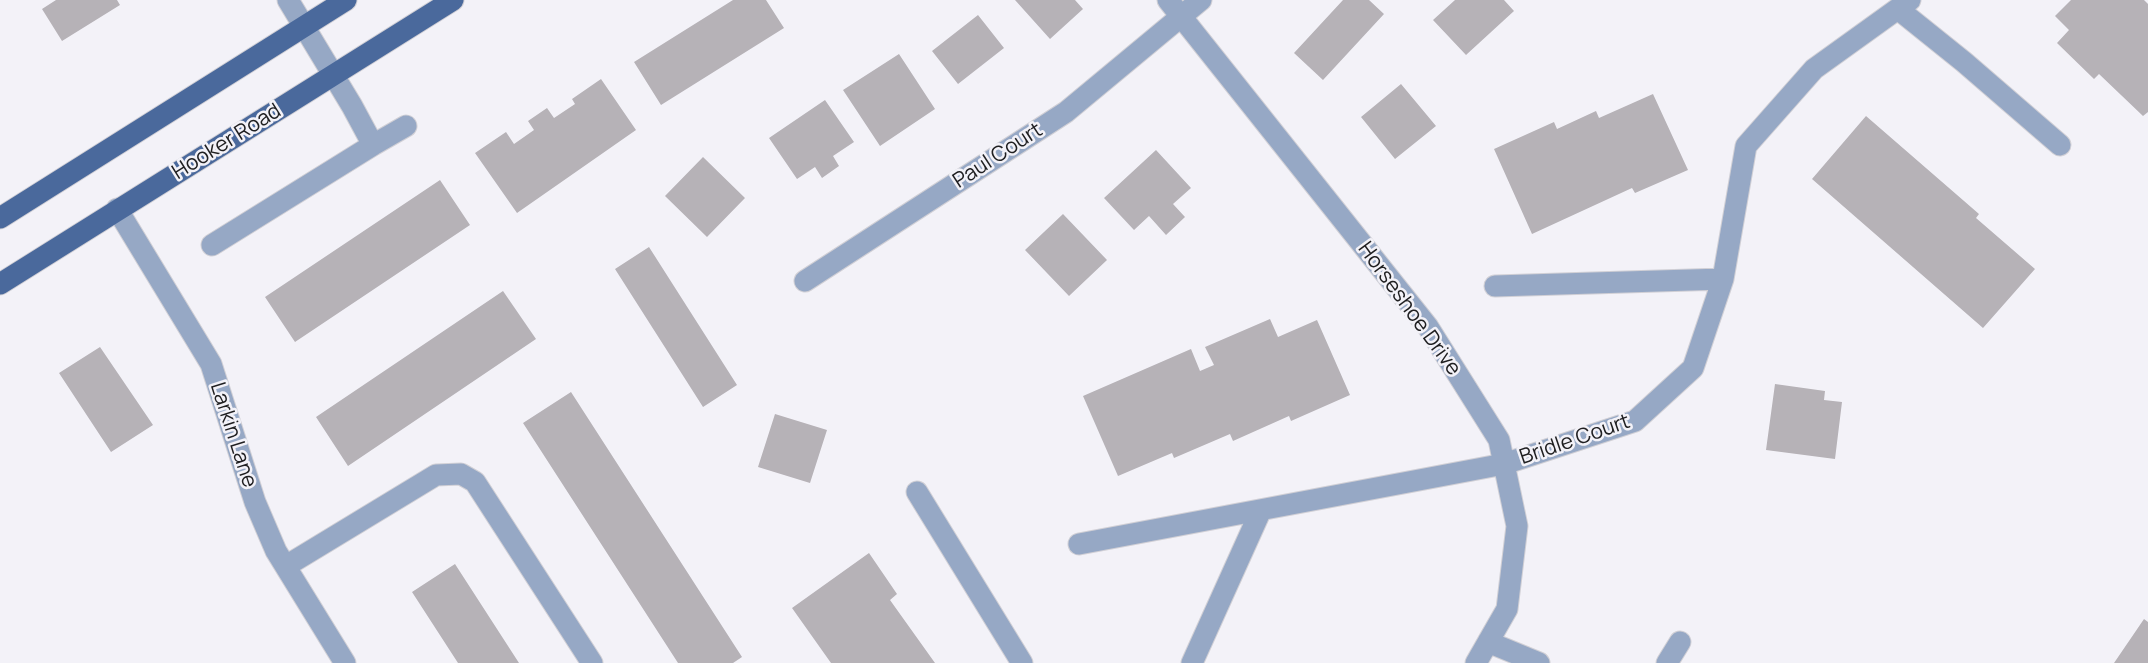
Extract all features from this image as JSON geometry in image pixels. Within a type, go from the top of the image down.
[{"type":"main road","points":[[0,218],[346,0]]},
{"type":"main road","name":"Hooker Road","points":[[0,284],[453,0]]},
{"type":"street","points":[[288,0],[373,145]]},
{"type":"street","name":"Horseshoe Drive","points":[[1168,0],[1428,327],[1499,440],[1517,526],[1507,609],[1476,663]]},
{"type":"street","name":"Paul Court","points":[[804,281],[1066,112],[1201,0]]},
{"type":"street","points":[[1904,5],[1964,62],[2060,145]]},
{"type":"street","name":"Bridle Court","points":[[1079,544],[1504,464],[1636,421],[1693,368],[1723,279],[1746,146],[1814,69],[1904,5]]},
{"type":"street","points":[[212,245],[406,126]]},
{"type":"street","name":"Larkin Lane","points":[[117,209],[211,364],[255,502],[276,551],[345,663]]},
{"type":"street","points":[[1495,286],[1723,279]]},
{"type":"street","points":[[285,566],[436,475],[461,474],[475,482],[592,663]]},
{"type":"street","points":[[917,492],[1022,663]]},
{"type":"street","points":[[1192,663],[1261,510]]},
{"type":"street","points":[[1488,642],[1539,663]]},
{"type":"street","points":[[1667,663],[1680,642]]},
{"type":"building","points":[[56,0],[117,0],[120,5],[62,41],[42,9]]},
{"type":"building","points":[[733,0],[766,0],[784,28],[661,105],[634,62]]},
{"type":"building","points":[[1015,0],[1075,0],[1083,9],[1050,39]]},
{"type":"building","points":[[1343,0],[1369,0],[1384,14],[1323,80],[1294,53]]},
{"type":"building","points":[[1455,0],[1504,0],[1514,11],[1466,55],[1433,20]]},
{"type":"building","points":[[2071,0],[2144,0],[2148,4],[2148,112],[2143,116],[2099,74],[2094,79],[2057,43],[2069,30],[2055,16]]},
{"type":"building","points":[[978,15],[1004,48],[958,84],[932,51]]},
{"type":"building","points":[[899,54],[935,109],[880,146],[843,90]]},
{"type":"building","points":[[601,79],[636,130],[517,213],[475,153],[506,132],[514,144],[534,130],[528,121],[547,108],[554,118],[575,104],[572,99]]},
{"type":"building","points":[[1401,84],[1436,126],[1395,159],[1361,117]]},
{"type":"building","points":[[1653,94],[1688,170],[1635,193],[1632,188],[1532,234],[1494,149],[1554,122],[1557,129],[1596,111],[1599,118]]},
{"type":"building","points":[[825,100],[854,142],[833,156],[839,166],[822,178],[815,167],[797,179],[769,138]]},
{"type":"building","points":[[1866,116],[1979,214],[1976,218],[2035,269],[1983,328],[1812,179]]},
{"type":"building","points":[[1156,150],[1191,188],[1173,204],[1185,217],[1166,235],[1149,216],[1134,230],[1104,198]]},
{"type":"building","points":[[703,157],[745,198],[707,237],[665,196]]},
{"type":"building","points":[[440,180],[470,225],[295,342],[265,297]]},
{"type":"building","points":[[1063,214],[1107,260],[1069,296],[1025,250]]},
{"type":"building","points":[[649,247],[737,385],[703,407],[615,269]]},
{"type":"building","points":[[503,291],[536,339],[348,466],[316,417]]},
{"type":"building","points":[[1270,319],[1278,337],[1317,320],[1350,395],[1291,421],[1289,416],[1233,441],[1230,434],[1174,458],[1172,453],[1118,476],[1083,396],[1191,349],[1200,371],[1214,365],[1205,347]]},
{"type":"building","points":[[100,347],[153,425],[111,452],[59,373]]},
{"type":"building","points":[[1775,384],[1825,391],[1824,400],[1842,402],[1835,459],[1766,450]]},
{"type":"building","points":[[571,392],[742,657],[733,663],[678,663],[523,423]]},
{"type":"building","points":[[775,414],[827,430],[810,483],[758,467]]},
{"type":"building","points":[[869,553],[897,594],[890,600],[935,663],[831,663],[792,608]]},
{"type":"building","points":[[455,564],[519,663],[458,663],[412,592]]},
{"type":"building","points":[[2144,619],[2148,622],[2148,663],[2114,663]]}]
